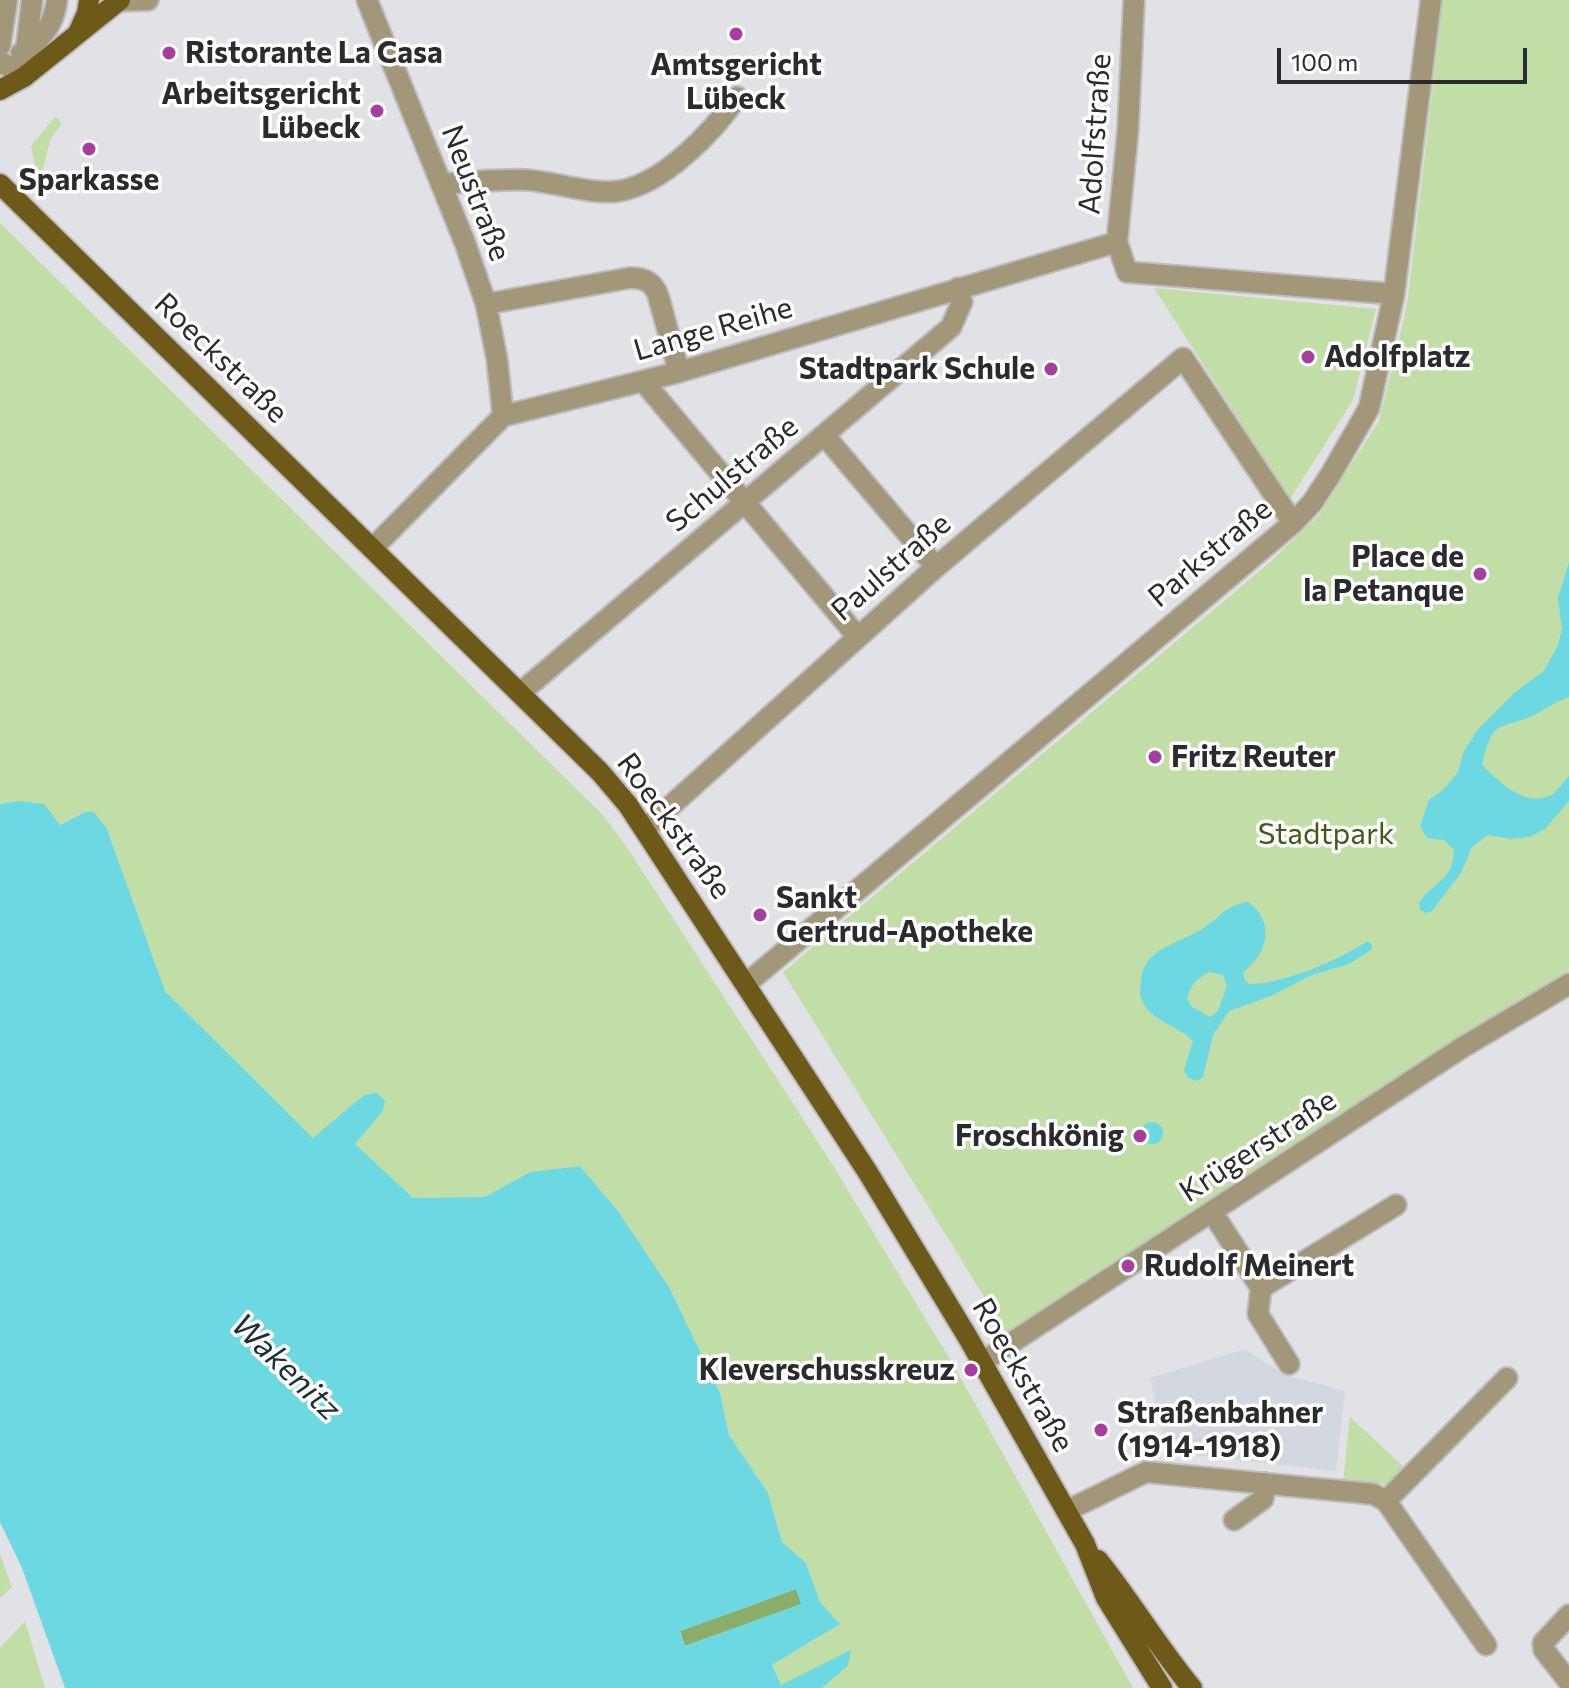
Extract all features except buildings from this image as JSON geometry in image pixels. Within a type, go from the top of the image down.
[{"type":"main road","points":[[77,37],[89,0]]},
{"type":"main road","points":[[0,90],[24,77],[120,1]]},
{"type":"main road","name":"Roeckstraße","points":[[2,182],[600,772],[645,829],[867,1171],[982,1362],[1085,1544],[1106,1598],[1162,1688]]},
{"type":"main road","name":"Roeckstraße","points":[[1085,1544],[1122,1590],[1162,1652],[1192,1688]]},
{"type":"street","points":[[1,57],[7,0]]},
{"type":"street","points":[[1,57],[13,43],[19,0]]},
{"type":"street","points":[[24,77],[32,0]]},
{"type":"street","points":[[1,57],[26,50],[44,36],[55,16],[57,0]]},
{"type":"street","points":[[120,1],[148,0]]},
{"type":"street","name":"Neustraße","points":[[367,0],[465,243],[486,304],[497,359],[503,416]]},
{"type":"street","name":"Adolfstraße","points":[[1134,0],[1128,129],[1117,242],[1127,272],[1394,294]]},
{"type":"street","name":"Parkstraße","points":[[746,984],[1293,523],[1312,503],[1369,408],[1394,294],[1431,0]]},
{"type":"street","points":[[1,57],[24,77]]},
{"type":"street","points":[[441,184],[526,180],[605,191],[632,187],[692,150],[711,132],[737,97]]},
{"type":"street","name":"Lange Reihe","points":[[503,416],[679,372],[1117,242]]},
{"type":"street","points":[[486,304],[629,278],[647,280],[654,285],[658,295],[679,372]]},
{"type":"street","name":"Schulstraße","points":[[520,693],[951,327],[962,302],[958,288]]},
{"type":"street","name":"Paulstraße","points":[[645,829],[857,636],[1183,358],[1293,523]]},
{"type":"street","points":[[643,381],[857,636]]},
{"type":"street","points":[[373,548],[503,416]]},
{"type":"street","points":[[824,435],[936,567]]},
{"type":"street","name":"Krügerstraße","points":[[982,1362],[1463,1047],[1569,984]]},
{"type":"street","points":[[1261,1288],[1396,1205]]},
{"type":"street","points":[[1212,1212],[1261,1288],[1258,1314],[1289,1364]]},
{"type":"street","points":[[1386,1501],[1507,1378]]},
{"type":"street","points":[[1066,1511],[1146,1472],[1373,1494],[1386,1501],[1486,1645]]},
{"type":"street","points":[[1234,1520],[1263,1499],[1265,1483]]},
{"type":"street","points":[[1569,1615],[1543,1643],[1544,1650],[1569,1682]]},
{"type":"shaded area","points":[[1245,1349],[1283,1374],[1345,1391],[1336,1471],[1167,1452],[1150,1378]]},
{"type":"green space","name":"Stadtpark","points":[[1443,0],[1569,0],[1569,971],[1447,1044],[1006,1332],[783,972],[1268,564],[1319,515],[1379,421],[1407,305]]},
{"type":"green space","points":[[55,117],[61,125],[51,138],[41,175],[36,170],[31,146]]},
{"type":"green space","points":[[0,223],[603,815],[829,1159],[954,1366],[1133,1688],[822,1688],[848,1666],[850,1651],[781,1686],[772,1665],[840,1624],[820,1602],[806,1563],[782,1542],[768,1493],[729,1435],[720,1393],[669,1287],[618,1211],[580,1166],[530,1172],[485,1197],[413,1198],[354,1144],[383,1111],[364,1095],[314,1139],[165,991],[107,829],[84,812],[59,825],[19,801],[0,804]]},
{"type":"green space","points":[[1154,288],[1376,309],[1353,400],[1290,499]]},
{"type":"green space","points":[[1350,1417],[1406,1469],[1390,1485],[1343,1482]]},
{"type":"green space","points":[[0,1554],[12,1587],[0,1598]]},
{"type":"green space","points":[[796,1589],[802,1604],[685,1646],[680,1631]]},
{"type":"green space","points":[[25,1621],[45,1688],[0,1688],[0,1648]]},
{"type":"water","points":[[1569,562],[1569,697],[1534,715],[1498,728],[1490,739],[1482,765],[1513,791],[1532,798],[1551,795],[1569,776],[1569,801],[1546,828],[1530,837],[1511,839],[1488,835],[1472,847],[1461,873],[1432,911],[1426,913],[1420,910],[1419,903],[1447,874],[1454,850],[1444,840],[1427,838],[1420,826],[1429,800],[1444,789],[1458,772],[1464,751],[1479,728],[1514,693],[1544,671],[1558,645],[1562,629],[1558,598]]},
{"type":"water","name":"Wakenitz","points":[[19,801],[44,804],[60,825],[85,812],[94,812],[107,829],[165,991],[313,1138],[364,1095],[377,1093],[385,1101],[383,1111],[355,1144],[413,1198],[485,1197],[530,1172],[580,1166],[618,1211],[669,1287],[720,1393],[729,1435],[768,1493],[782,1542],[806,1563],[820,1602],[840,1624],[772,1665],[781,1685],[851,1650],[848,1666],[822,1688],[65,1688],[22,1568],[0,1522],[0,804]],"holes":[[[796,1589],[801,1604],[685,1646],[680,1631]]]},
{"type":"water","points":[[1248,902],[1257,910],[1265,927],[1259,956],[1243,972],[1249,984],[1278,980],[1310,970],[1368,941],[1372,945],[1371,950],[1349,964],[1312,975],[1271,996],[1229,1011],[1213,1035],[1203,1077],[1197,1081],[1188,1078],[1184,1070],[1193,1041],[1152,1014],[1140,996],[1143,970],[1163,948],[1202,929],[1228,909]],"holes":[[[1209,972],[1223,975],[1227,986],[1218,1011],[1210,1017],[1192,1007],[1187,998],[1198,980]]]},
{"type":"water","points":[[1152,1122],[1160,1125],[1163,1133],[1160,1141],[1152,1144],[1144,1141],[1141,1133],[1144,1125]]},
{"type":"place","name":"Amtsgericht Lübeck","points":[[736,34]]},
{"type":"place","name":"Ristorante La Casa","points":[[169,53]]},
{"type":"place","name":"Arbeitsgericht Lübeck","points":[[377,111]]},
{"type":"place","name":"Sparkasse","points":[[89,149]]},
{"type":"place","name":"Adolfplatz","points":[[1308,357]]},
{"type":"place","name":"Stadtpark Schule","points":[[1051,369]]},
{"type":"place","name":"Place de la Petanque","points":[[1480,574]]},
{"type":"place","name":"Fritz Reuter","points":[[1155,757]]},
{"type":"place","name":"Sankt Gertrud-Apotheke","points":[[760,915]]},
{"type":"place","name":"Froschkönig","points":[[1140,1136]]},
{"type":"place","name":"Rudolf Meinert","points":[[1128,1266]]},
{"type":"place","name":"Kleverschusskreuz","points":[[971,1370]]},
{"type":"place","name":"Straßenbahner (1914-1918)","points":[[1101,1430]]}]
